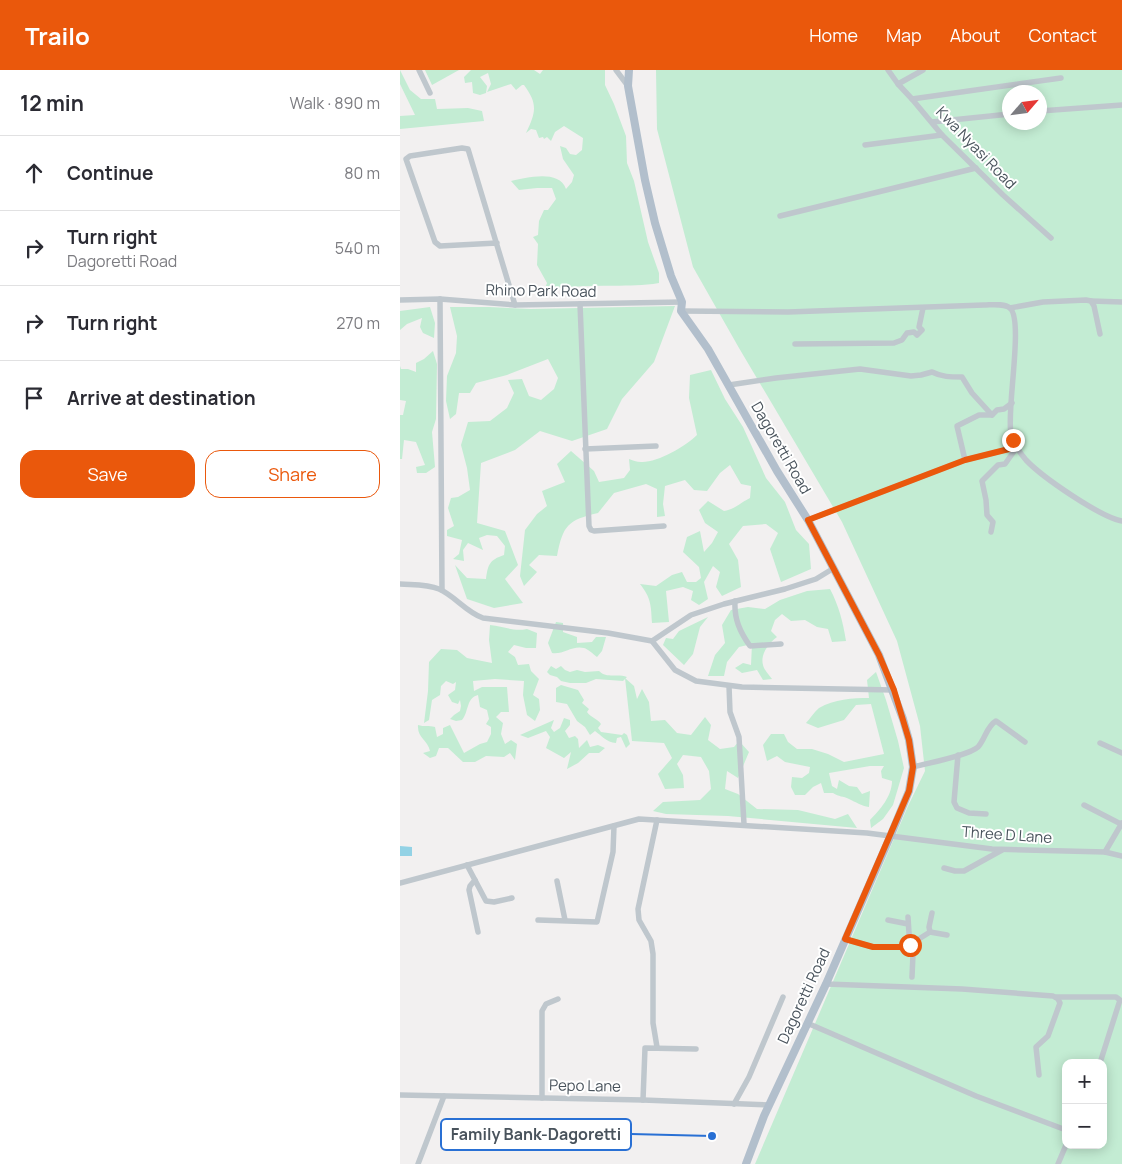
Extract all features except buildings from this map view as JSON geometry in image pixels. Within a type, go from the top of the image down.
[{"type":"main road","name":"Dagoretti Road","points":[[630,70],[628,86],[645,180],[670,276],[682,306],[777,471],[808,520],[879,655],[894,690],[909,740],[913,767],[909,791],[890,837],[826,984],[769,1105],[746,1164]]},
{"type":"street","points":[[419,70],[430,93]]},
{"type":"street","points":[[616,70],[628,86]]},
{"type":"street","name":"Kwa Nyasi Road","points":[[888,70],[942,135],[1051,238]]},
{"type":"street","points":[[898,84],[923,70]]},
{"type":"street","points":[[912,99],[1061,78]]},
{"type":"street","points":[[1047,110],[1122,105]]},
{"type":"street","points":[[932,122],[1002,115]]},
{"type":"street","points":[[865,145],[942,135]]},
{"type":"street","points":[[498,243],[440,246],[435,242],[406,159],[410,156],[462,148],[468,149],[498,243],[516,305]]},
{"type":"street","points":[[780,216],[976,168]]},
{"type":"street","points":[[440,299],[442,590]]},
{"type":"street","name":"Rhino Park Road","points":[[400,300],[440,299],[516,305],[682,306],[788,312],[984,305],[1010,308],[1043,302],[1086,300],[1091,302],[1122,302]]},
{"type":"street","points":[[1091,302],[1094,306],[1100,334]]},
{"type":"street","points":[[580,304],[588,521],[591,530],[664,526]]},
{"type":"street","points":[[795,344],[894,342],[902,340],[907,333],[914,332],[917,335],[922,330],[919,327],[923,308]]},
{"type":"street","points":[[1010,308],[1014,318],[1011,433],[1017,447],[1025,459],[1067,492],[1095,509],[1116,520],[1122,521]]},
{"type":"street","points":[[729,385],[776,378],[860,370],[911,376],[932,372],[946,377],[962,377],[972,393],[992,415]]},
{"type":"street","points":[[965,460],[957,426],[979,415],[992,415],[997,410],[1004,409],[1012,403]]},
{"type":"street","points":[[585,449],[656,446]]},
{"type":"street","points":[[808,520],[965,460],[1017,447]]},
{"type":"street","points":[[991,532],[993,522],[987,515],[982,481],[998,465],[1005,464],[1017,447]]},
{"type":"street","points":[[652,641],[691,615],[816,579],[834,568]]},
{"type":"street","points":[[400,584],[430,586],[442,590],[473,614],[483,618],[608,633],[652,641],[675,670],[685,677],[696,681],[742,687],[894,690]]},
{"type":"street","points":[[735,601],[734,614],[741,633],[750,646],[781,644]]},
{"type":"street","points":[[729,686],[730,712],[739,737],[744,824]]},
{"type":"street","points":[[913,767],[958,755],[977,747],[996,720],[1025,742]]},
{"type":"street","points":[[1100,743],[1122,753]]},
{"type":"street","points":[[958,755],[954,802],[957,808],[986,814]]},
{"type":"street","points":[[1084,805],[1122,824],[1105,852]]},
{"type":"street","name":"Three D Lane","points":[[400,883],[639,819],[867,833],[1004,849],[1105,852],[1122,856]]},
{"type":"street","points":[[657,820],[638,909],[639,920],[651,941],[653,954],[654,1023],[657,1047]]},
{"type":"street","points":[[538,920],[597,922],[613,852],[614,826]]},
{"type":"street","points":[[944,868],[955,871],[964,870],[1004,849]]},
{"type":"street","points":[[467,865],[484,898],[489,902],[512,898]]},
{"type":"street","points":[[475,880],[469,890],[478,932]]},
{"type":"street","points":[[557,881],[565,920]]},
{"type":"street","points":[[930,932],[929,927],[932,913]]},
{"type":"street","points":[[908,917],[910,945],[913,954],[912,977]]},
{"type":"street","points":[[888,920],[908,924]]},
{"type":"street","points":[[845,939],[873,947],[906,947],[930,932],[947,935]]},
{"type":"street","points":[[826,984],[981,990],[1056,997],[1116,997],[1120,1000],[1101,1059]]},
{"type":"street","points":[[734,1104],[752,1071],[783,997]]},
{"type":"street","points":[[1039,1075],[1036,1048],[1048,1036],[1060,1003],[1056,997]]},
{"type":"street","points":[[542,1098],[542,1011],[546,1004],[558,999]]},
{"type":"street","points":[[807,1023],[976,1096],[1062,1128]]},
{"type":"street","points":[[643,1100],[645,1050],[647,1047],[696,1049]]},
{"type":"street","name":"Pepo Lane","points":[[400,1095],[643,1100],[769,1105]]},
{"type":"street","points":[[418,1164],[444,1096]]},
{"type":"street","points":[[1058,1164],[1064,1149]]},
{"type":"green space","points":[[400,70],[410,90],[421,99],[435,99],[437,109],[468,108],[482,111],[484,121],[400,129],[400,116],[415,115],[400,84]]},
{"type":"green space","points":[[425,70],[459,70],[432,85]]},
{"type":"green space","points":[[471,70],[534,70],[540,74],[543,70],[605,70],[605,85],[626,136],[627,163],[634,181],[648,242],[659,273],[659,283],[545,288],[547,283],[537,265],[538,244],[533,237],[538,235],[539,221],[544,210],[548,210],[556,199],[552,188],[519,190],[511,181],[542,176],[549,177],[557,179],[566,189],[572,182],[574,175],[563,159],[560,146],[566,148],[570,154],[576,155],[582,150],[583,138],[564,126],[555,132],[551,141],[547,137],[544,139],[543,137],[539,138],[536,130],[531,129],[526,133],[534,108],[532,98],[524,85],[516,90],[511,84],[487,92],[491,84],[488,73],[480,77],[487,86],[486,93],[480,95],[473,93],[472,82],[465,83],[464,77]]},
{"type":"green space","points":[[656,70],[1122,70],[1122,1164],[755,1164],[908,806],[925,771],[920,726],[897,641],[842,522],[693,267],[657,129]]},
{"type":"green space","points":[[675,306],[654,362],[622,399],[607,429],[572,441],[540,431],[515,450],[481,463],[477,523],[505,531],[518,565],[505,579],[523,603],[494,608],[467,599],[455,565],[467,578],[486,579],[490,564],[495,559],[504,555],[505,546],[497,536],[487,535],[479,538],[483,550],[468,543],[463,550],[464,561],[453,559],[459,554],[462,540],[447,536],[447,530],[454,526],[448,508],[451,498],[458,497],[470,490],[461,445],[468,422],[490,421],[507,408],[514,393],[508,380],[522,379],[529,396],[541,400],[554,389],[558,378],[548,359],[507,375],[476,383],[470,393],[459,393],[456,414],[450,419],[446,401],[447,376],[456,353],[457,336],[450,307],[531,309]]},
{"type":"green space","points":[[430,307],[435,323],[434,338],[423,333],[420,327],[422,318],[407,324],[400,330],[400,311]]},
{"type":"green space","points":[[433,351],[437,364],[436,419],[432,432],[435,467],[426,473],[417,473],[416,467],[425,465],[416,442],[404,440],[402,459],[400,459],[400,415],[403,415],[406,401],[400,400],[400,366],[401,369],[416,372],[416,363]]},
{"type":"green space","points":[[711,370],[725,399],[743,427],[766,478],[785,502],[796,530],[809,544],[811,569],[781,582],[770,549],[778,533],[766,524],[743,526],[729,544],[738,560],[741,587],[722,596],[716,587],[720,572],[713,566],[704,582],[708,599],[699,605],[691,600],[693,591],[683,587],[666,591],[669,622],[652,623],[650,602],[640,584],[656,586],[672,575],[682,572],[687,582],[696,582],[701,578],[699,567],[683,552],[687,537],[700,531],[704,552],[718,532],[705,523],[699,510],[708,501],[724,511],[750,498],[751,486],[741,484],[730,465],[720,473],[707,491],[694,490],[685,480],[665,486],[663,504],[665,516],[657,517],[657,489],[646,484],[614,493],[598,513],[580,518],[568,526],[562,537],[557,556],[539,555],[529,565],[537,572],[524,586],[520,576],[525,530],[537,514],[547,506],[542,491],[565,482],[557,464],[571,451],[594,471],[599,482],[624,478],[630,470],[629,459],[648,462],[679,449],[697,435],[689,398],[690,375]]},
{"type":"green space","points":[[830,589],[840,614],[846,641],[832,642],[828,629],[817,627],[805,620],[791,621],[782,614],[775,620],[771,631],[777,637],[768,646],[762,661],[772,679],[763,680],[757,670],[742,673],[735,668],[743,663],[751,665],[752,644],[739,647],[727,662],[724,676],[708,676],[715,655],[725,643],[722,625],[731,610],[748,607],[765,609],[780,600],[807,591]]},
{"type":"green space","points":[[708,617],[700,627],[693,654],[684,665],[663,645],[666,638],[673,639],[679,631]]},
{"type":"green space","points":[[556,622],[563,623],[563,632],[577,637],[577,643],[592,642],[596,637],[606,637],[602,651],[597,657],[587,649],[580,647],[560,653],[552,653],[548,643]]},
{"type":"green space","points":[[490,625],[522,630],[527,629],[537,633],[536,648],[514,645],[508,652],[515,657],[518,665],[529,664],[531,671],[539,679],[533,695],[539,699],[540,710],[535,721],[527,715],[523,695],[524,681],[495,679],[473,681],[474,691],[482,687],[507,687],[509,712],[501,712],[496,717],[503,723],[501,734],[505,744],[511,740],[517,744],[515,760],[510,753],[504,757],[486,756],[475,762],[463,762],[448,748],[439,748],[436,756],[430,758],[423,753],[430,751],[419,733],[418,725],[435,727],[437,737],[443,734],[443,728],[450,725],[464,753],[487,742],[491,734],[491,727],[486,724],[489,719],[487,710],[480,707],[478,695],[471,699],[462,720],[450,719],[460,711],[461,706],[460,700],[458,704],[452,702],[448,695],[455,690],[456,682],[453,684],[446,681],[441,686],[440,695],[432,700],[429,720],[424,723],[429,662],[441,649],[457,650],[467,658],[492,663],[489,640]]},
{"type":"green space","points":[[551,666],[556,669],[561,666],[570,672],[577,670],[585,672],[599,671],[605,675],[627,677],[623,681],[596,679],[586,683],[570,683],[550,675],[547,672]]},
{"type":"green space","points":[[876,672],[898,741],[904,768],[893,805],[883,819],[871,828],[870,820],[878,812],[890,792],[892,781],[882,778],[881,771],[884,766],[870,766],[829,773],[832,786],[837,789],[839,780],[849,786],[857,787],[862,794],[870,791],[869,807],[833,793],[824,793],[821,783],[813,787],[805,795],[795,795],[791,787],[792,777],[802,778],[809,773],[810,767],[785,762],[777,756],[767,761],[763,745],[771,734],[784,734],[788,742],[797,749],[812,749],[844,762],[884,754],[871,704],[856,705],[844,720],[818,728],[806,723],[819,708],[825,705],[844,700],[869,698],[867,680]]},
{"type":"green space","points":[[625,678],[634,686],[637,699],[642,689],[649,702],[651,721],[665,720],[677,733],[691,735],[705,717],[711,725],[708,740],[720,749],[734,747],[739,741],[749,752],[738,778],[727,771],[725,789],[738,794],[757,809],[798,810],[835,819],[848,814],[857,828],[728,816],[666,814],[653,811],[663,802],[700,800],[711,789],[709,771],[701,757],[683,755],[677,764],[683,775],[684,788],[665,789],[658,774],[672,758],[664,743],[632,741]]},
{"type":"green space","points":[[561,685],[578,690],[584,700],[582,703],[589,709],[587,712],[601,724],[598,728],[601,732],[622,735],[624,733],[627,735],[630,744],[626,748],[621,737],[617,738],[616,743],[604,739],[595,731],[590,735],[585,727],[577,721],[567,704],[556,702],[556,688]]},
{"type":"green space","points":[[564,718],[570,720],[570,725],[565,731],[569,738],[575,736],[578,739],[579,748],[587,740],[590,747],[598,745],[605,748],[599,753],[589,753],[578,763],[567,769],[571,752],[564,758],[546,748],[550,737],[546,731],[528,738],[520,735],[554,720],[551,728],[554,732],[560,728]]},
{"type":"water","points":[[400,846],[412,847],[412,856],[400,856]]},
{"type":"place","name":"Family Bank-Dagoretti","points":[[712,1136]]},
{"type":"route","points":[[910,945],[906,947],[873,947],[845,939],[909,791],[913,767],[909,740],[894,690],[879,655],[808,520],[850,506],[965,460],[1017,447],[1013,440]]}]
